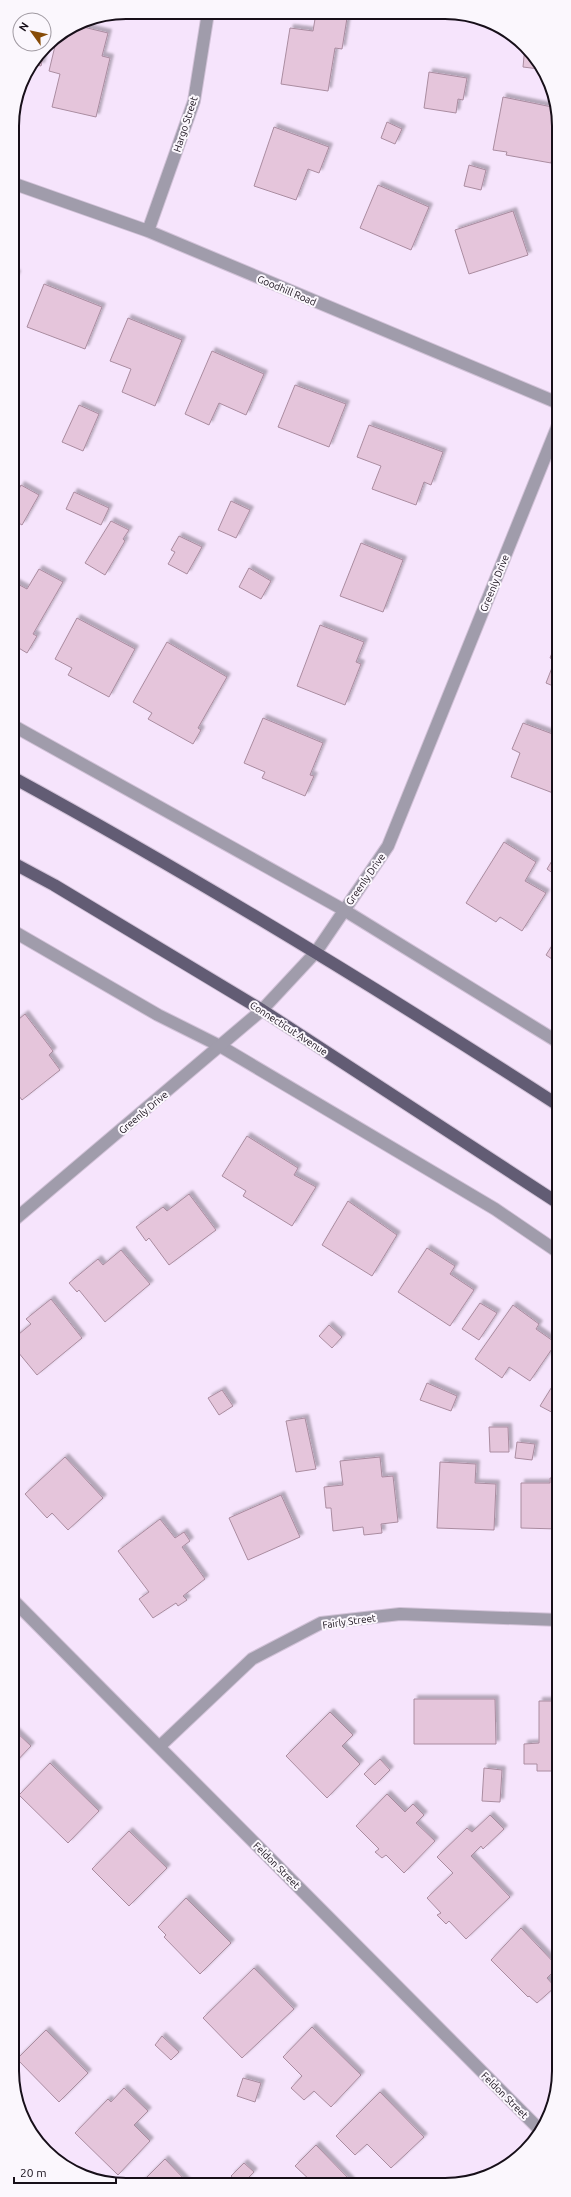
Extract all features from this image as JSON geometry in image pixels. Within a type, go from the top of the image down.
[{"type":"main road","points":[[19,781],[103,826],[316,952],[552,1101]]},
{"type":"main road","name":"Connecticut Avenue","points":[[19,867],[54,885],[262,1010],[552,1199]]},
{"type":"street","name":"Hargo Street","points":[[148,231],[194,101],[207,19]]},
{"type":"street","name":"Goodhill Road","points":[[19,185],[148,231],[552,400]]},
{"type":"street","name":"Greenly Drive","points":[[19,1216],[262,1010],[316,952],[388,846],[552,439]]},
{"type":"street","points":[[19,729],[344,910],[552,1038]]},
{"type":"street","points":[[19,935],[158,1016],[220,1046],[495,1209],[552,1248]]},
{"type":"street","name":"Feldon Street","points":[[19,1606],[537,2126]]},
{"type":"street","name":"Fairly Street","points":[[159,1747],[252,1659],[322,1623],[400,1614],[552,1620]]},
{"type":"building","points":[[315,19],[347,19],[342,49],[335,48],[328,91],[281,84],[290,28],[313,31]]},
{"type":"building","points":[[84,27],[108,33],[102,56],[110,58],[96,117],[52,107],[60,74],[49,71],[54,46],[72,33]]},
{"type":"building","points":[[524,53],[536,69],[523,67]]},
{"type":"building","points":[[43,58],[41,66],[38,65]]},
{"type":"building","points":[[429,72],[467,78],[463,100],[458,99],[456,113],[424,108]]},
{"type":"building","points":[[503,97],[550,107],[552,126],[551,163],[506,155],[507,152],[493,150]]},
{"type":"building","points":[[387,122],[402,129],[395,144],[381,138]]},
{"type":"building","points":[[274,127],[329,147],[319,173],[308,169],[296,200],[254,186]]},
{"type":"building","points":[[469,165],[486,170],[481,190],[464,186]]},
{"type":"building","points":[[378,185],[429,207],[411,250],[360,228]]},
{"type":"building","points":[[513,211],[528,255],[469,274],[455,230]]},
{"type":"building","points":[[44,284],[102,307],[85,349],[27,327]]},
{"type":"building","points":[[128,318],[182,340],[155,406],[122,392],[131,369],[110,361]]},
{"type":"building","points":[[212,351],[264,374],[246,415],[219,403],[209,425],[185,414]]},
{"type":"building","points":[[295,385],[346,404],[329,447],[278,427]]},
{"type":"building","points":[[79,405],[99,414],[83,451],[62,442]]},
{"type":"building","points":[[369,425],[443,452],[431,485],[424,482],[416,505],[372,489],[381,466],[357,457]]},
{"type":"building","points":[[21,485],[39,495],[22,525],[19,523],[19,489]]},
{"type":"building","points":[[74,492],[109,508],[101,525],[66,509]]},
{"type":"building","points":[[231,501],[250,510],[236,538],[218,530]]},
{"type":"building","points":[[111,521],[129,530],[123,539],[125,541],[105,575],[85,563]]},
{"type":"building","points":[[179,536],[202,547],[187,574],[168,564],[175,552],[171,550]]},
{"type":"building","points":[[361,543],[403,560],[383,612],[340,596]]},
{"type":"building","points":[[249,568],[271,581],[261,599],[239,587]]},
{"type":"building","points":[[39,569],[63,582],[33,634],[37,636],[27,653],[19,648],[19,585],[27,589]]},
{"type":"building","points":[[77,618],[135,649],[109,697],[68,675],[72,668],[55,659]]},
{"type":"building","points":[[320,625],[364,642],[356,662],[361,664],[345,705],[297,686]]},
{"type":"building","points":[[167,642],[227,677],[198,728],[201,730],[193,744],[148,719],[152,713],[133,702]]},
{"type":"building","points":[[552,668],[552,686],[546,683]]},
{"type":"building","points":[[263,718],[323,743],[310,775],[314,776],[305,796],[262,778],[265,772],[244,763]]},
{"type":"building","points":[[523,723],[552,734],[552,793],[511,777],[520,753],[512,749]]},
{"type":"building","points":[[504,842],[536,862],[525,881],[546,893],[522,931],[500,917],[496,922],[466,903]]},
{"type":"building","points":[[552,861],[552,873],[547,869]]},
{"type":"building","points":[[552,946],[552,959],[546,955]]},
{"type":"building","points":[[25,1014],[53,1051],[49,1055],[60,1070],[22,1100],[19,1096],[19,1019]]},
{"type":"building","points":[[247,1136],[298,1168],[294,1175],[316,1187],[292,1226],[243,1196],[246,1191],[222,1176]]},
{"type":"building","points":[[189,1194],[216,1230],[169,1265],[149,1238],[146,1241],[136,1227],[163,1207],[167,1211]]},
{"type":"building","points":[[348,1201],[397,1235],[372,1276],[322,1245]]},
{"type":"building","points":[[427,1248],[455,1266],[450,1274],[474,1290],[450,1326],[398,1292]]},
{"type":"building","points":[[121,1250],[150,1284],[105,1322],[79,1290],[77,1292],[69,1283],[98,1259],[103,1265]]},
{"type":"building","points":[[51,1299],[82,1338],[37,1375],[19,1353],[19,1334],[31,1324],[26,1319]]},
{"type":"building","points":[[480,1303],[497,1313],[479,1340],[462,1329]]},
{"type":"building","points":[[513,1305],[539,1324],[536,1329],[552,1340],[552,1349],[530,1381],[509,1367],[502,1378],[475,1359]]},
{"type":"building","points":[[329,1325],[342,1337],[332,1348],[319,1336]]},
{"type":"building","points":[[427,1383],[457,1396],[451,1411],[420,1400]]},
{"type":"building","points":[[552,1387],[552,1412],[540,1406]]},
{"type":"building","points":[[222,1390],[233,1406],[219,1415],[208,1398]]},
{"type":"building","points":[[305,1418],[316,1469],[296,1472],[286,1421]]},
{"type":"building","points":[[489,1427],[508,1427],[509,1452],[490,1452]]},
{"type":"building","points":[[517,1442],[535,1444],[532,1460],[515,1458]]},
{"type":"building","points":[[65,1457],[103,1498],[68,1530],[52,1513],[47,1518],[25,1494]]},
{"type":"building","points":[[380,1457],[382,1477],[393,1476],[398,1522],[381,1524],[382,1533],[364,1535],[363,1527],[333,1531],[331,1508],[326,1508],[324,1487],[343,1485],[340,1461]]},
{"type":"building","points":[[440,1462],[476,1464],[475,1483],[496,1484],[494,1530],[437,1528]]},
{"type":"building","points":[[550,1478],[552,1478],[552,1529],[521,1528],[521,1483],[550,1483]]},
{"type":"building","points":[[281,1495],[300,1537],[248,1560],[229,1518]]},
{"type":"building","points":[[160,1519],[175,1538],[184,1532],[190,1541],[182,1547],[205,1579],[183,1596],[187,1600],[178,1606],[176,1603],[153,1618],[139,1599],[149,1592],[118,1551]]},
{"type":"building","points":[[414,1699],[495,1699],[496,1744],[414,1744]]},
{"type":"building","points":[[539,1701],[552,1701],[552,1771],[537,1771],[537,1764],[524,1764],[524,1744],[539,1743]]},
{"type":"building","points":[[330,1712],[353,1735],[342,1746],[360,1764],[327,1798],[286,1756]]},
{"type":"building","points":[[19,1735],[31,1746],[19,1759]]},
{"type":"building","points":[[380,1759],[390,1770],[375,1785],[364,1774]]},
{"type":"building","points":[[50,1763],[99,1811],[68,1843],[19,1795]]},
{"type":"building","points":[[484,1768],[502,1770],[500,1802],[482,1801]]},
{"type":"building","points":[[387,1794],[405,1812],[413,1804],[424,1815],[416,1823],[435,1841],[404,1873],[386,1855],[382,1858],[375,1852],[379,1849],[356,1826]]},
{"type":"building","points":[[490,1815],[504,1829],[483,1849],[481,1846],[471,1856],[510,1897],[466,1939],[449,1921],[446,1924],[437,1915],[441,1913],[427,1898],[453,1873],[437,1857],[467,1828],[472,1832]]},
{"type":"building","points":[[129,1831],[167,1868],[129,1906],[92,1869]]},
{"type":"building","points":[[186,1898],[231,1943],[200,1974],[164,1937],[166,1935],[158,1927]]},
{"type":"building","points":[[521,1928],[552,1961],[552,1973],[547,1978],[552,1984],[552,1990],[537,2003],[529,1996],[528,1997],[491,1960]]},
{"type":"building","points":[[254,1968],[294,2009],[242,2058],[203,2018]]},
{"type":"building","points":[[312,2027],[361,2075],[331,2107],[314,2091],[304,2100],[291,2088],[302,2076],[283,2057]]},
{"type":"building","points":[[46,2030],[88,2073],[59,2102],[19,2061],[19,2057]]},
{"type":"building","points":[[162,2036],[179,2052],[171,2060],[155,2045]]},
{"type":"building","points":[[243,2078],[261,2083],[255,2102],[237,2096]]},
{"type":"building","points":[[124,2088],[148,2111],[134,2125],[150,2141],[118,2175],[75,2133],[108,2099],[111,2102]]},
{"type":"building","points":[[380,2092],[424,2137],[391,2168],[367,2144],[355,2155],[336,2136]]},
{"type":"building","points":[[316,2145],[348,2178],[308,2178],[295,2166]]},
{"type":"building","points":[[165,2159],[183,2178],[146,2178]]},
{"type":"building","points":[[244,2163],[254,2172],[248,2178],[233,2178],[231,2176]]}]
